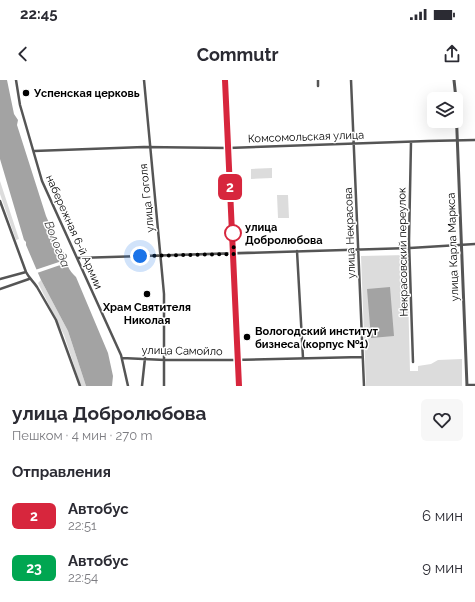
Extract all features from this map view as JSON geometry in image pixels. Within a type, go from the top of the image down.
[{"type":"street","name":"набережная 6-й Армии","points":[[16,80],[20,105],[42,181],[122,358],[128,386]]},
{"type":"street","name":"улица Гоголя","points":[[144,80],[164,294],[164,386]]},
{"type":"street","points":[[225,80],[239,386]]},
{"type":"street","points":[[318,80],[318,86]]},
{"type":"street","name":"улица Некрасова","points":[[351,80],[364,386]]},
{"type":"street","points":[[454,80],[455,92]]},
{"type":"street","name":"улица Карла Маркса","points":[[457,128],[467,386]]},
{"type":"street","name":"Комсомольская улица","points":[[34,151],[150,148],[228,148],[475,140]]},
{"type":"street","name":"Некрасовский переулок","points":[[411,142],[410,248],[413,362]]},
{"type":"street","points":[[0,201],[29,279],[34,282],[56,320],[80,386]]},
{"type":"street","points":[[76,258],[410,248],[475,244]]},
{"type":"street","points":[[298,251],[303,358]]},
{"type":"street","points":[[0,279],[26,272]]},
{"type":"street","points":[[0,289],[29,279]]},
{"type":"street","name":"улица Самойло","points":[[122,358],[165,360],[238,360],[362,357]]},
{"type":"street","points":[[142,386],[145,358]]},
{"type":"street","points":[[467,386],[475,385]]},
{"type":"shaded area","points":[[272,168],[272,178],[251,179],[251,169]]},
{"type":"shaded area","points":[[0,181],[19,239],[16,240],[0,194]]},
{"type":"shaded area","points":[[277,195],[288,195],[289,218],[278,218]]},
{"type":"shaded area","points":[[407,255],[410,371],[418,371],[418,366],[431,364],[438,360],[462,359],[462,386],[366,386],[361,256]]},
{"type":"shaded area","points":[[41,280],[68,331],[86,386],[81,386],[64,335],[38,283]]},
{"type":"water","name":"Вологда","points":[[0,80],[7,80],[14,114],[18,120],[17,125],[46,216],[61,250],[65,254],[68,266],[76,277],[108,353],[113,376],[112,386],[86,386],[68,331],[41,280],[24,240],[0,159]]},
{"type":"water","points":[[390,287],[394,336],[371,338],[367,289]]},
{"type":"pier","points":[[68,259],[69,262],[37,273],[35,270]]},
{"type":"bus line","name":"2","points":[[225,80],[239,386]]},
{"type":"place","name":"Успенская церковь","points":[[26,93]]},
{"type":"place","name":"улица Добролюбова","points":[[233,233]]},
{"type":"place","name":"Храм Святителя Николая","points":[[147,294]]},
{"type":"place","name":"Вологодский институт бизнеса (корпус №1)","points":[[247,337]]},
{"type":"route","points":[[140,256],[234,254],[233,233]]}]
